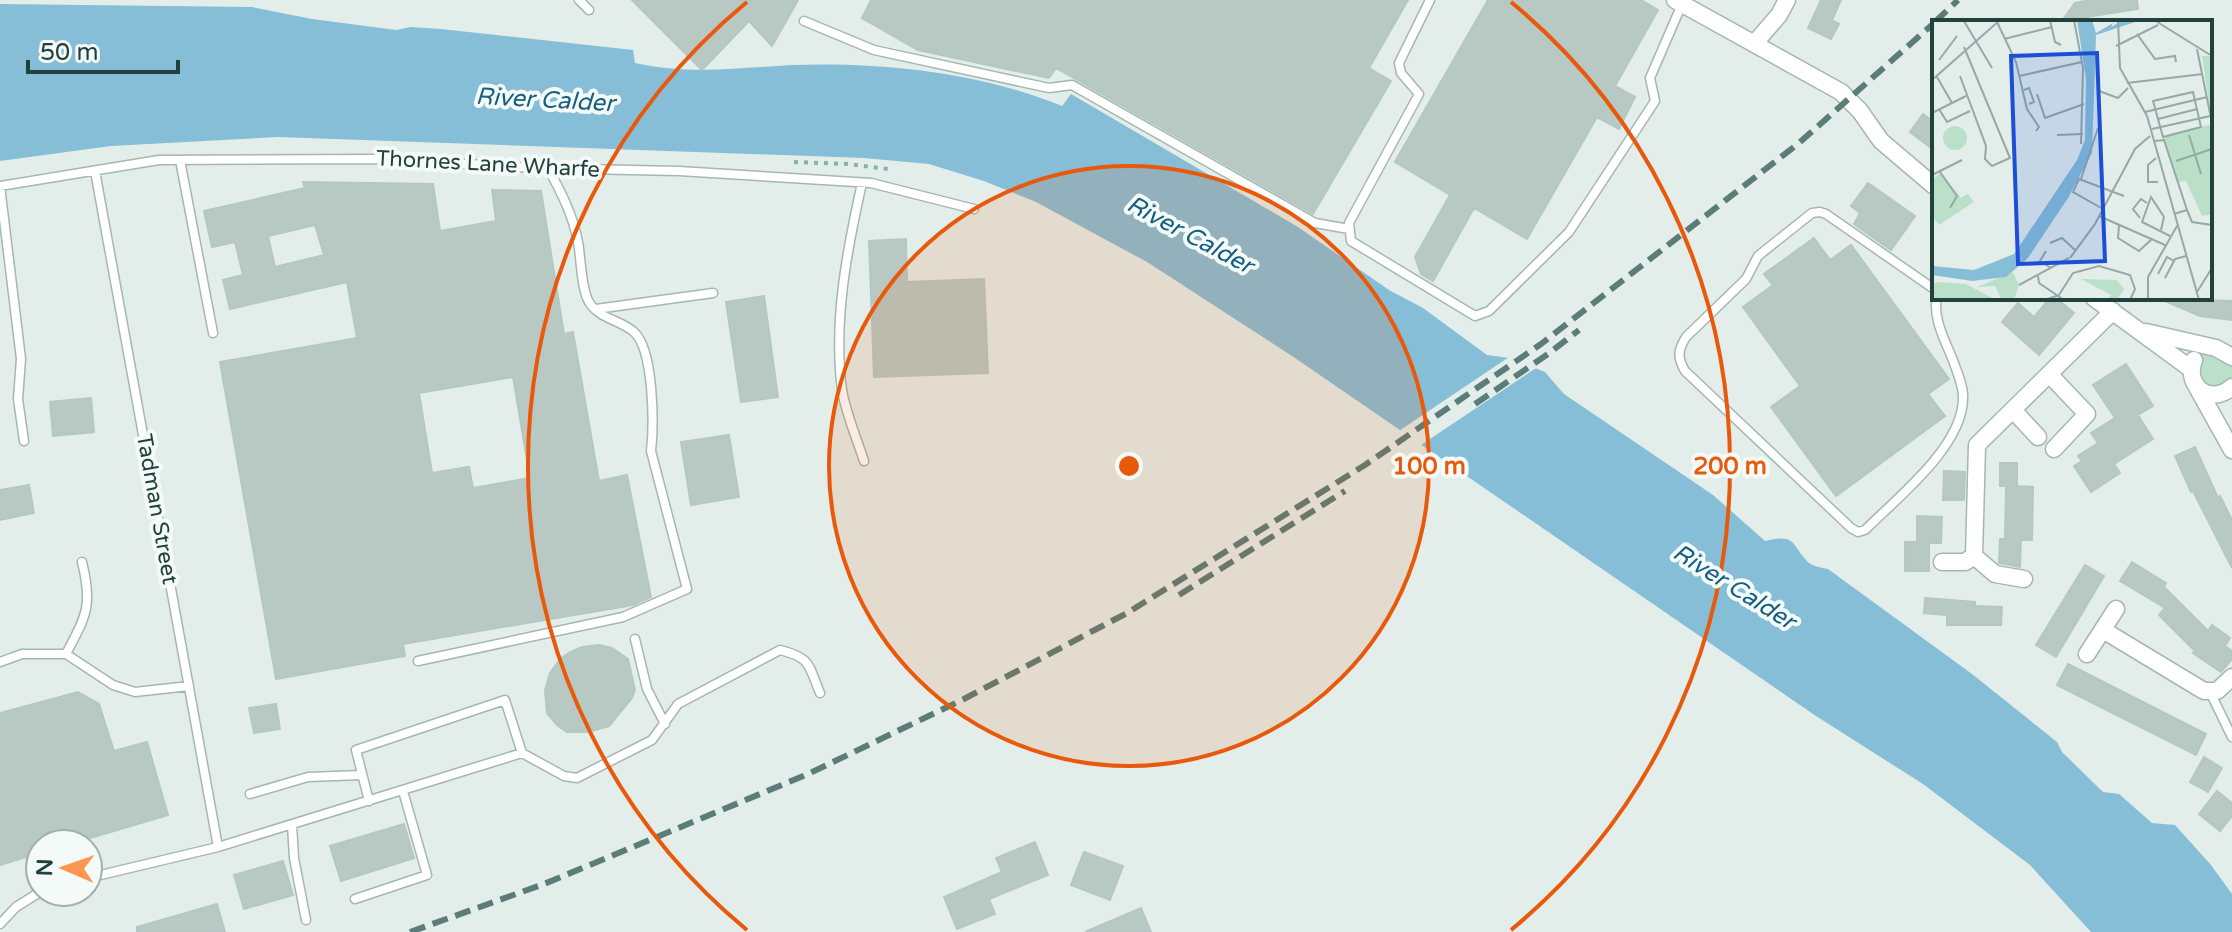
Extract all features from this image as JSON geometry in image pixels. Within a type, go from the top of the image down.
[{"type":"street","points":[[1754,44],[1779,15],[1787,0]]},
{"type":"street","points":[[1679,2],[1850,99],[1881,141],[1932,184]]},
{"type":"street","points":[[2097,300],[2138,329],[2192,375],[2232,450]]},
{"type":"street","points":[[1974,556],[1977,445],[2113,311]]},
{"type":"street","points":[[2138,329],[2227,353]]},
{"type":"street","points":[[2220,428],[2228,390],[2209,395],[2199,390],[2192,375],[2201,352],[2227,353]]},
{"type":"street","points":[[2049,374],[2087,414],[2054,449]]},
{"type":"street","points":[[2013,410],[2038,437]]},
{"type":"street","points":[[1942,562],[1965,562],[1974,556]]},
{"type":"street","points":[[1974,556],[1995,574],[2024,579]]},
{"type":"street","points":[[2087,654],[2116,609]]},
{"type":"street","points":[[2103,630],[2198,688],[2217,691],[2232,677]]},
{"type":"lane","points":[[579,0],[589,10]]},
{"type":"lane","points":[[1430,0],[1399,63],[1401,73],[1419,94],[1349,223],[1349,229],[1351,241],[1475,316],[1489,311],[1569,232],[1655,101],[1650,78],[1679,2]]},
{"type":"lane","points":[[804,21],[874,50],[1049,88],[1072,85],[1315,223],[1349,229]]},
{"type":"lane","name":"Thornes Lane Wharfe","points":[[0,186],[159,160],[379,159],[679,171],[862,183],[974,209]]},
{"type":"lane","points":[[180,160],[213,333]]},
{"type":"lane","points":[[418,661],[623,617],[687,589],[651,451],[653,434],[645,351],[636,334],[596,309],[588,300],[571,215],[548,168]]},
{"type":"lane","name":"Tadman Street","points":[[95,171],[218,847]]},
{"type":"lane","points":[[862,183],[843,282],[840,355],[843,393],[864,461]]},
{"type":"lane","points":[[0,186],[21,359],[18,399],[24,441]]},
{"type":"lane","points":[[1932,288],[1826,214],[1812,213],[1758,256],[1746,279],[1686,337],[1679,349],[1679,360],[1685,371],[1809,490],[1858,532],[1865,530],[1939,455],[1952,439],[1960,420],[1964,395],[1936,314],[1937,300]]},
{"type":"lane","points":[[596,309],[713,293]]},
{"type":"lane","points":[[66,654],[85,618],[89,591],[82,562]]},
{"type":"lane","points":[[635,639],[647,689],[665,724]]},
{"type":"lane","points":[[369,801],[356,750],[505,700],[522,753],[564,776],[577,778],[652,740],[678,704],[780,650],[801,655],[807,661],[820,693]]},
{"type":"lane","points":[[0,662],[22,654],[66,654],[113,685],[135,692],[189,686]]},
{"type":"lane","points":[[2210,692],[2232,737]]},
{"type":"lane","points":[[104,874],[218,847],[522,753]]},
{"type":"lane","points":[[250,794],[308,777],[362,775]]},
{"type":"lane","points":[[355,899],[427,875],[403,791]]},
{"type":"lane","points":[[289,826],[306,920]]},
{"type":"lane","points":[[0,924],[24,902]]},
{"type":"green space","points":[[2201,352],[2232,357],[2232,387],[2199,390],[2194,359]]},
{"type":"water","name":"River Calder","points":[[0,4],[252,7],[396,30],[411,27],[441,29],[633,50],[635,63],[656,67],[714,70],[860,65],[964,77],[1030,94],[1062,106],[1071,94],[1298,227],[1389,290],[1423,308],[1487,355],[1509,358],[1545,372],[1564,394],[1713,495],[1765,541],[1789,540],[1809,563],[1828,569],[1972,674],[2057,742],[2062,752],[2103,792],[2119,794],[2152,823],[2175,825],[2232,894],[2232,932],[2091,932],[2030,865],[1923,784],[1816,716],[1295,358],[1147,262],[1036,202],[929,164],[864,158],[278,137],[111,146],[0,161]]},
{"type":"pier","points":[[1512,355],[1539,366],[1418,447],[1396,433]]},
{"type":"building","points":[[632,0],[798,0],[772,46],[749,21],[702,70]]},
{"type":"building","points":[[871,0],[1408,0],[1369,68],[1391,81],[1313,214],[1056,68],[1049,78],[918,50],[862,18]]},
{"type":"building","points":[[1488,0],[1641,0],[1658,10],[1615,86],[1635,97],[1619,129],[1597,117],[1527,239],[1474,208],[1433,281],[1421,274],[1415,257],[1450,195],[1395,162]]},
{"type":"building","points":[[1821,0],[1841,0],[1832,20],[1839,24],[1831,39],[1808,28]]},
{"type":"building","points":[[2137,0],[2138,9],[2063,20],[2075,3]]},
{"type":"building","points":[[1923,114],[1932,121],[1932,148],[1910,132]]},
{"type":"building","points":[[303,182],[433,184],[440,231],[496,221],[492,190],[541,191],[564,334],[573,332],[599,481],[627,475],[651,597],[633,605],[403,644],[405,656],[276,679],[220,362],[357,338],[347,282],[230,309],[223,280],[243,275],[235,242],[212,247],[204,211],[305,188]],"holes":[[[315,225],[324,255],[275,267],[268,236]],[[513,377],[530,478],[473,488],[469,467],[432,473],[419,393]]]},
{"type":"building","points":[[1868,183],[1915,216],[1891,250],[1854,224],[1860,213],[1851,206]]},
{"type":"building","points":[[1814,238],[1830,260],[1851,245],[1949,379],[1928,394],[1945,416],[1836,496],[1771,407],[1800,386],[1743,307],[1773,285],[1764,274]]},
{"type":"building","points":[[906,239],[907,282],[984,279],[988,373],[874,377],[869,241]]},
{"type":"building","points":[[764,296],[778,397],[741,402],[726,302]]},
{"type":"building","points":[[2048,300],[2058,300],[2074,313],[2039,355],[2002,322],[2018,303],[2034,317]]},
{"type":"building","points":[[2163,300],[2232,301],[2232,320],[2200,316]]},
{"type":"building","points":[[2126,364],[2153,406],[2138,415],[2153,439],[2114,464],[2120,473],[2091,492],[2074,466],[2082,461],[2078,456],[2098,443],[2091,433],[2115,418],[2093,385]]},
{"type":"building","points":[[91,398],[94,432],[53,436],[50,402]]},
{"type":"building","points":[[729,435],[739,497],[691,505],[681,442]]},
{"type":"building","points":[[2195,447],[2218,498],[2220,496],[2232,520],[2232,568],[2175,456]]},
{"type":"building","points":[[2000,463],[2017,463],[2017,486],[2033,487],[2032,540],[2021,540],[2020,567],[1999,563],[2000,539],[2005,539],[2006,486],[2000,486]]},
{"type":"building","points":[[1944,471],[1965,472],[1964,500],[1943,500]]},
{"type":"building","points":[[29,485],[34,513],[0,520],[0,490]]},
{"type":"building","points":[[1917,516],[1942,517],[1941,543],[1929,543],[1929,571],[1905,571],[1905,542],[1917,542]]},
{"type":"building","points":[[2132,562],[2166,583],[2164,587],[2208,631],[2212,625],[2230,638],[2225,646],[2232,651],[2232,659],[2221,672],[2193,653],[2195,651],[2159,615],[2165,608],[2120,581]]},
{"type":"building","points":[[2085,565],[2104,576],[2056,657],[2036,645]]},
{"type":"building","points":[[1925,598],[2002,607],[2001,625],[1947,625],[1947,615],[1924,613]]},
{"type":"building","points":[[599,645],[612,648],[628,659],[635,690],[609,726],[588,732],[567,732],[547,713],[545,690],[550,673],[561,658],[571,652]]},
{"type":"building","points":[[2068,664],[2206,734],[2196,755],[2057,685]]},
{"type":"building","points":[[78,692],[99,704],[114,751],[147,742],[168,815],[104,834],[104,828],[24,828],[24,858],[0,865],[0,713]]},
{"type":"building","points":[[276,704],[280,729],[254,733],[249,708]]},
{"type":"building","points":[[2204,757],[2222,768],[2208,792],[2190,782]]},
{"type":"building","points":[[2217,791],[2232,803],[2232,816],[2220,831],[2199,814]]},
{"type":"building","points":[[404,824],[414,858],[341,881],[330,846]]},
{"type":"building","points":[[1035,842],[1048,875],[989,899],[995,914],[957,929],[944,897],[1002,872],[996,858]]},
{"type":"building","points":[[1084,852],[1123,866],[1110,900],[1071,885]]},
{"type":"building","points":[[283,861],[293,895],[244,909],[234,875]]},
{"type":"building","points":[[217,904],[225,932],[137,932],[137,927]]},
{"type":"building","points":[[1141,908],[1151,932],[1085,932]]},
{"type":"railway","points":[[1937,20],[1958,0]]},
{"type":"railway","points":[[410,932],[544,884],[808,774],[964,699],[1127,613],[1365,465],[1541,344],[1799,143],[1932,25]]},
{"type":"railway","points":[[1475,404],[1579,330]]},
{"type":"railway","points":[[1179,595],[1345,491]]}]
